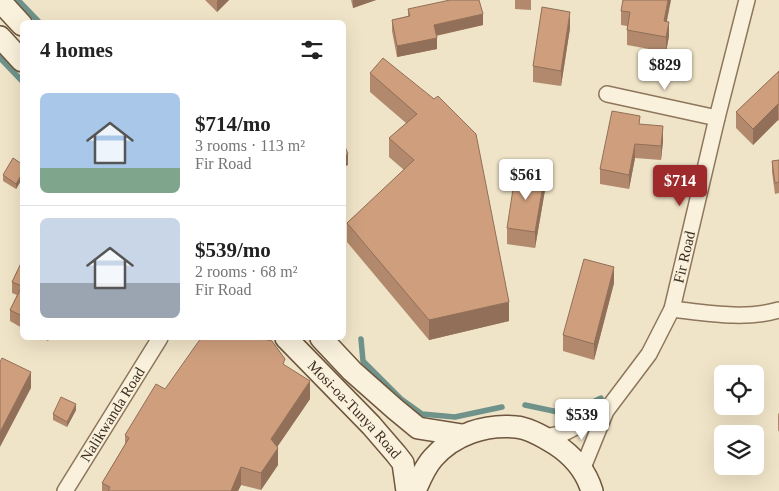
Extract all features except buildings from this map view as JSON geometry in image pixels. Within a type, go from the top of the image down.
[{"type":"main road","points":[[0,1],[20,23]]},
{"type":"main road","points":[[0,37],[20,59]]},
{"type":"main road","name":"Mosi-oa-Tunya Road","points":[[288,340],[391,448],[402,464],[407,491]]},
{"type":"main road","name":"Mosi-oa-Tunya Road","points":[[323,340],[360,377],[418,428],[462,435]]},
{"type":"main road","points":[[415,491],[422,474],[432,458],[446,445],[462,435],[490,427],[518,427],[545,437],[566,451],[592,484]]},
{"type":"street","name":"Fir Road","points":[[545,437],[564,433],[606,411],[649,354],[672,309],[747,0]]},
{"type":"street","points":[[607,94],[717,118]]},
{"type":"street","points":[[672,309],[726,315],[765,314],[779,310]]},
{"type":"street","name":"Nalikwanda Road","points":[[65,491],[159,340]]},
{"type":"street","name":"Fir Road","points":[[592,484],[606,411]]},
{"type":"waterway","points":[[18,0],[37,20]]},
{"type":"waterway","points":[[0,58],[20,79]]},
{"type":"waterway","points":[[361,339],[363,361],[401,399],[422,414],[455,417],[502,407]]},
{"type":"waterway","points":[[525,405],[558,412],[587,405],[601,398]]}]
